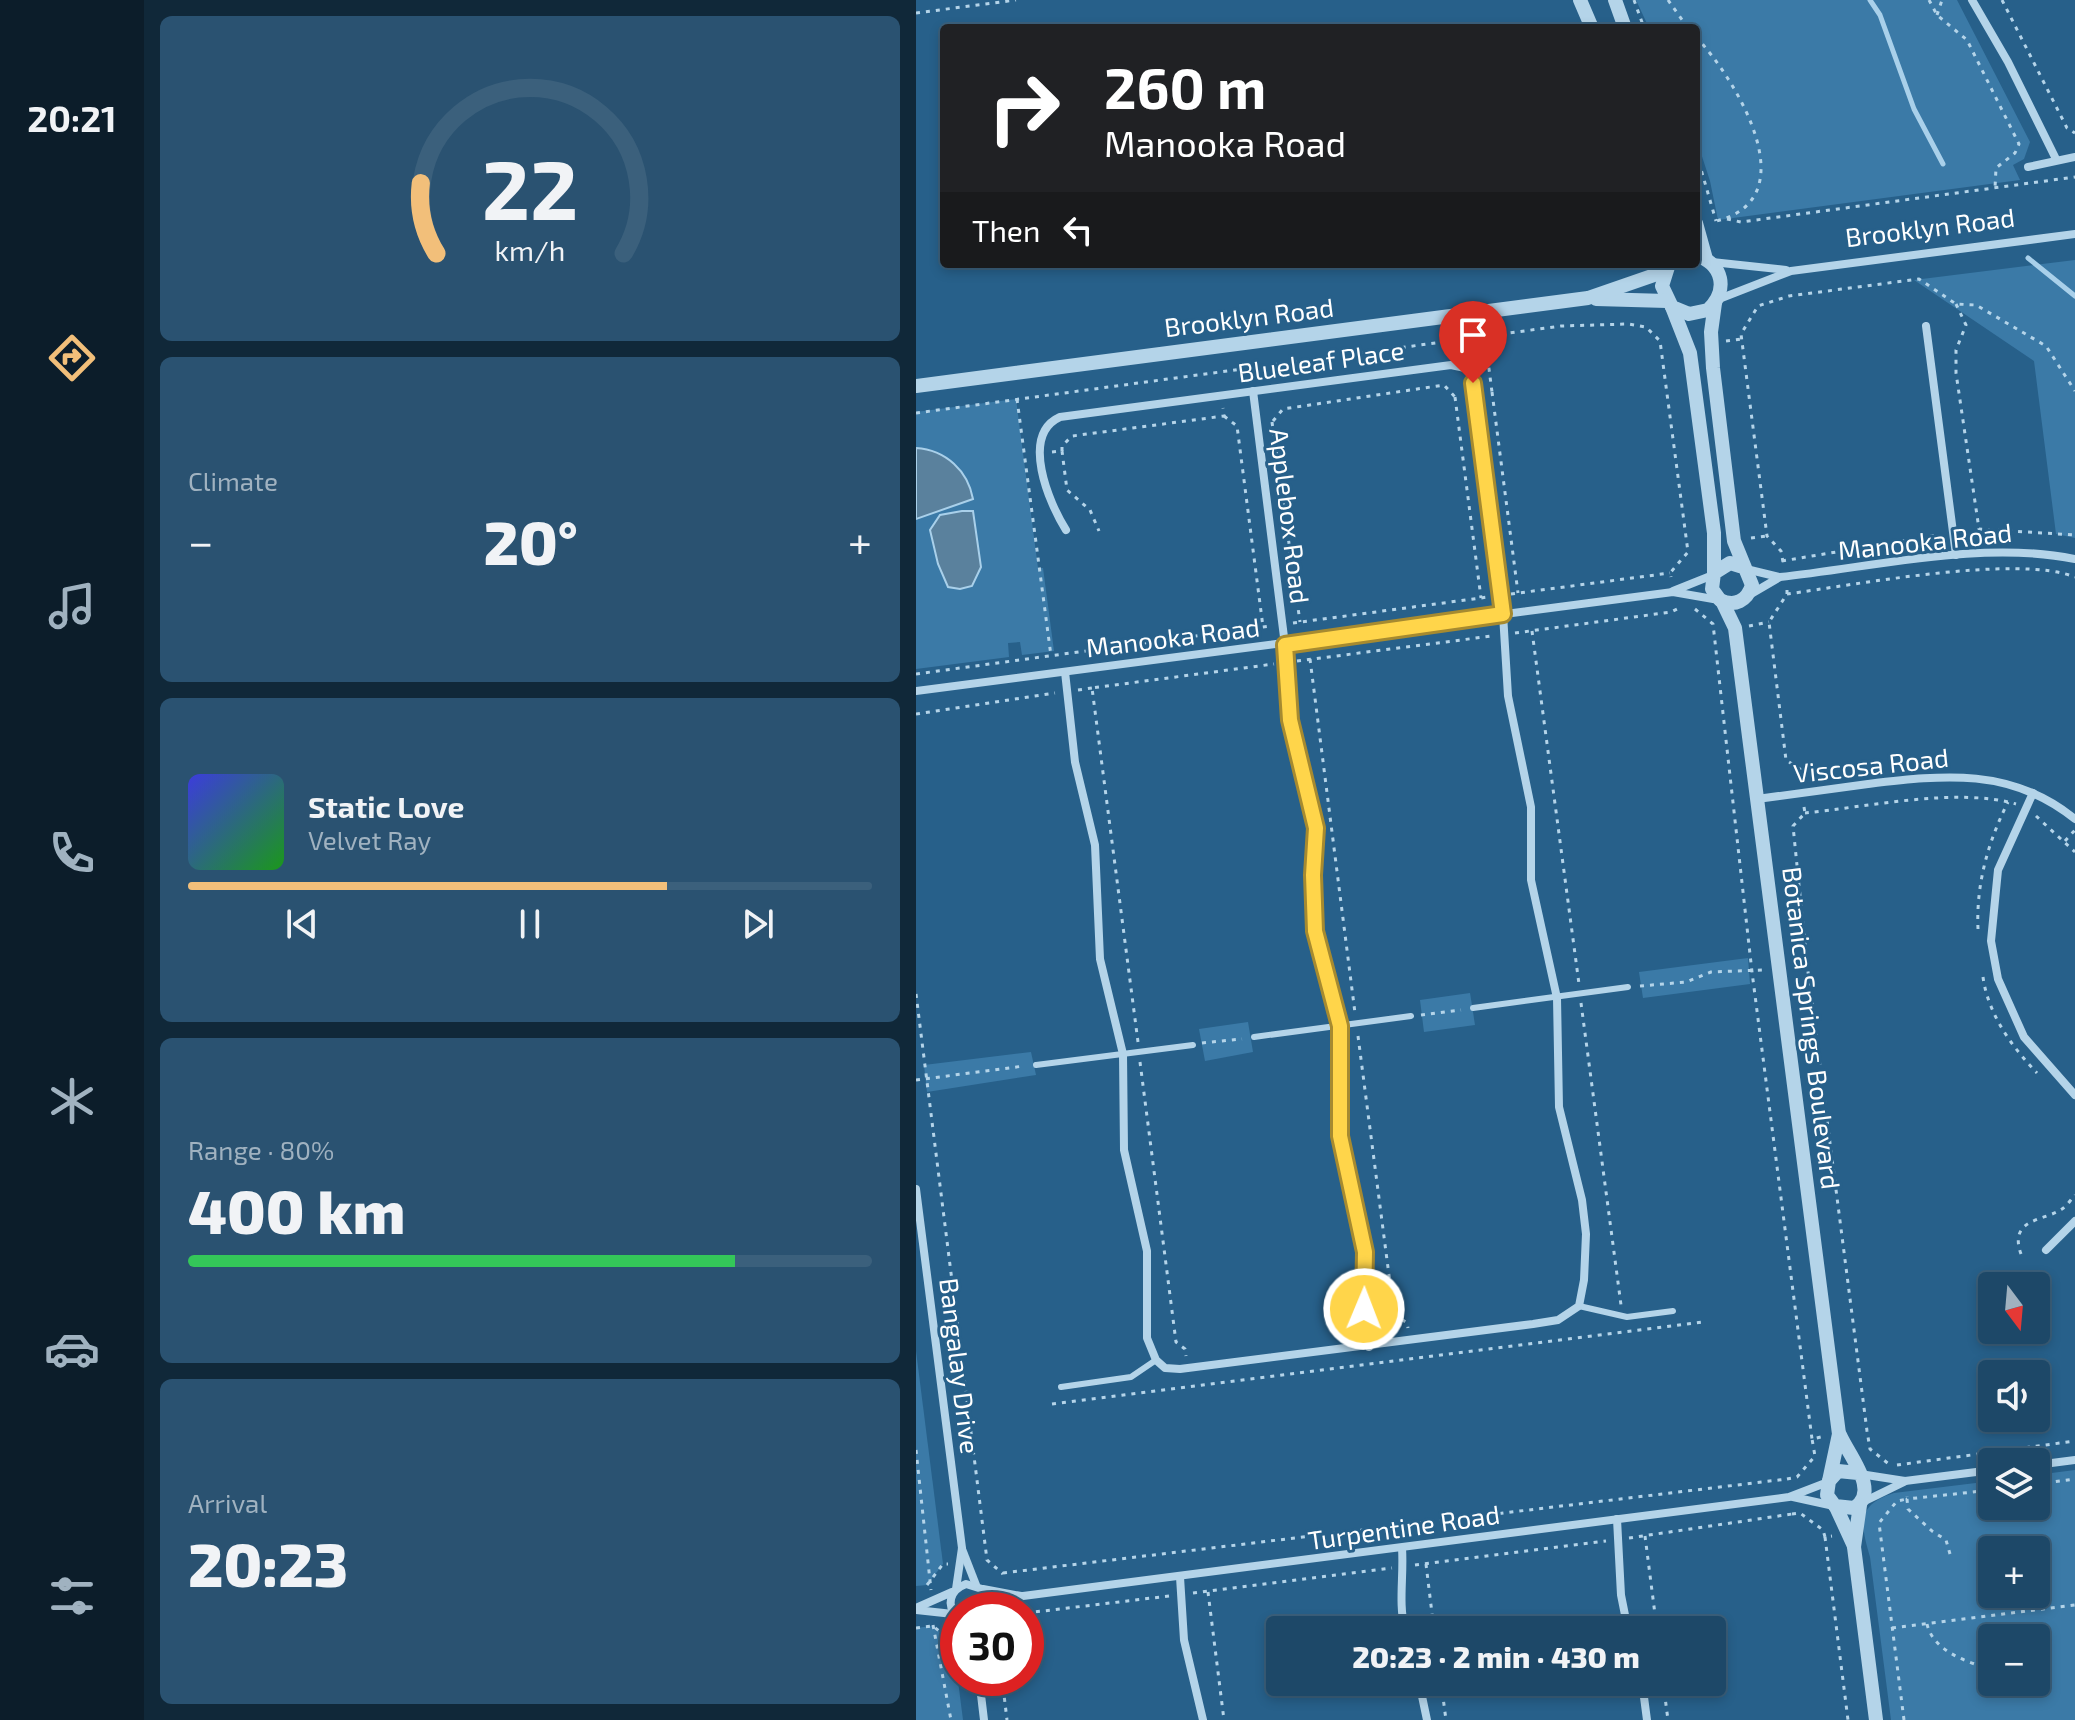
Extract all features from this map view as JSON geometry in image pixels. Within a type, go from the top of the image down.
[{"type":"street","points":[[1580,0],[1590,24]]},
{"type":"street","points":[[1615,0],[1624,24]]},
{"type":"street","points":[[1972,0],[2008,62],[2056,159]]},
{"type":"street","points":[[2028,167],[2075,157]]},
{"type":"street","name":"Brooklyn Road","points":[[916,386],[1588,298],[1669,304],[1689,314],[1699,313],[1717,301],[1791,271],[2075,234]]},
{"type":"street","points":[[1668,268],[1662,286],[1690,353],[1714,533],[1712,589],[1721,601],[1732,604],[1746,598],[1752,585],[1734,541],[1713,368],[1711,332],[1722,283],[1704,259]]},
{"type":"street","name":"Brooklyn Road","points":[[1704,259],[1791,271]]},
{"type":"street","name":"Brooklyn Road","points":[[1588,298],[1664,268]]},
{"type":"street","points":[[1926,326],[1956,555]]},
{"type":"street","name":"Blueleaf Place","points":[[1041,453],[1042,432],[1060,417],[1458,365],[1470,374],[1503,614],[1508,696],[1531,807],[1531,880],[1557,998],[1559,1107],[1582,1200],[1586,1234],[1584,1280],[1579,1306]]},
{"type":"street","name":"Applebox Road","points":[[1253,391],[1296,753],[1316,828],[1313,875],[1315,931],[1340,1026],[1340,1136],[1365,1252],[1364,1309],[1369,1347]]},
{"type":"street","points":[[1041,453],[1046,494],[1066,530]]},
{"type":"street","name":"Manooka Road","points":[[1744,568],[1782,577],[1995,551],[2036,551],[2075,559]]},
{"type":"street","points":[[1714,574],[1730,563],[1744,568]]},
{"type":"street","name":"Manooka Road","points":[[916,691],[1673,592],[1714,574]]},
{"type":"street","name":"Manooka Road","points":[[1746,598],[1782,577]]},
{"type":"street","name":"Manooka Road","points":[[1673,592],[1721,601]]},
{"type":"street","name":"Botanica Springs Boulevard","points":[[1735,628],[1746,598]]},
{"type":"street","name":"Botanica Springs Boulevard","points":[[1721,601],[1735,628],[1839,1434],[1859,1474]]},
{"type":"street","points":[[1065,672],[1075,762],[1095,845],[1100,959],[1123,1054],[1124,1150],[1147,1251],[1147,1338],[1156,1360],[1165,1368],[1187,1368],[1369,1347],[1558,1320],[1579,1306]]},
{"type":"street","name":"Viscosa Road","points":[[1757,799],[1953,775],[1983,778],[2033,793],[2075,819]]},
{"type":"street","points":[[2033,793],[1998,870],[1991,941],[1998,979],[2024,1037],[2075,1095]]},
{"type":"street","name":"Bangalay Drive","points":[[916,1189],[962,1548],[983,1592]]},
{"type":"street","points":[[2046,1250],[2075,1221]]},
{"type":"street","name":"Botanica Springs Boulevard","points":[[1828,1481],[1839,1434]]},
{"type":"street","points":[[2050,1463],[2075,1460]]},
{"type":"street","points":[[1854,1547],[1836,1506],[1827,1495],[1828,1481],[1838,1471],[1852,1470],[1859,1474],[1905,1481],[1978,1472]]},
{"type":"street","points":[[1859,1474],[1867,1491],[1860,1504],[1854,1547],[1876,1720]]},
{"type":"street","name":"Turpentine Road","points":[[1044,1593],[1789,1497],[1828,1481]]},
{"type":"street","points":[[1836,1506],[1847,1510],[1905,1481]]},
{"type":"street","name":"Turpentine Road","points":[[1789,1497],[1836,1506]]},
{"type":"street","points":[[1617,1519],[1621,1595],[1625,1616]]},
{"type":"street","name":"Bangalay Drive","points":[[955,1590],[962,1548]]},
{"type":"street","points":[[1402,1548],[1403,1616]]},
{"type":"street","points":[[1180,1577],[1184,1640],[1203,1720]]},
{"type":"street","points":[[916,1609],[966,1584],[979,1587]]},
{"type":"street","name":"Turpentine Road","points":[[979,1587],[998,1592]]},
{"type":"street","points":[[916,1609],[940,1614]]},
{"type":"street","points":[[981,1696],[984,1720]]},
{"type":"street","points":[[1422,1696],[1427,1720]]},
{"type":"street","points":[[1644,1696],[1647,1720]]},
{"type":"lane","points":[[1473,1008],[1628,987]]},
{"type":"lane","points":[[1254,1037],[1411,1016]]},
{"type":"lane","points":[[1036,1065],[1193,1045]]},
{"type":"lane","points":[[1579,1306],[1627,1317],[1673,1311]]},
{"type":"lane","points":[[1061,1387],[1131,1377],[1156,1360]]},
{"type":"path","points":[[916,13],[1016,0]]},
{"type":"path","points":[[1634,0],[1643,24]]},
{"type":"path","points":[[1668,0],[1685,24]]},
{"type":"path","points":[[1929,0],[1937,15],[1967,40],[2019,144],[2015,153],[1996,168],[1995,188]]},
{"type":"path","points":[[1937,15],[1942,0]]},
{"type":"path","points":[[2002,0],[2067,128],[2075,133]]},
{"type":"path","points":[[1700,42],[1735,88],[1755,131],[1761,157],[1760,181],[1748,204],[1727,219]]},
{"type":"path","points":[[1700,166],[1716,221]]},
{"type":"path","points":[[1700,223],[1727,219],[1741,222],[2075,177]]},
{"type":"path","points":[[1953,533],[1782,561],[1781,551],[1767,536],[1741,334],[1758,306],[1789,296],[1919,279],[1956,304],[1966,325],[1956,350],[1956,373],[1979,529],[2075,535]]},
{"type":"path","points":[[1956,304],[1976,305],[2046,346],[2075,391]]},
{"type":"path","points":[[916,413],[1561,326],[1628,324],[1646,327],[1660,341],[1688,552],[1670,573],[916,674]]},
{"type":"path","points":[[1485,336],[1518,593]]},
{"type":"path","points":[[1218,371],[1224,416],[1237,426],[1263,627]]},
{"type":"path","points":[[1237,426],[1273,421],[1283,409],[1444,385],[1455,397],[1481,598]]},
{"type":"path","points":[[1455,397],[1492,392]]},
{"type":"path","points":[[1017,399],[1051,656]]},
{"type":"path","points":[[1099,531],[1090,510],[1067,490],[1062,446],[1072,436],[1224,416]]},
{"type":"path","points":[[1273,421],[1300,622]]},
{"type":"path","points":[[1025,455],[1062,451]]},
{"type":"path","points":[[1787,594],[1987,571],[2029,570],[2065,573],[2075,577]]},
{"type":"path","points":[[1670,573],[1675,609]]},
{"type":"path","points":[[1782,577],[1787,594],[1769,622],[1786,760],[1800,769],[1805,813]]},
{"type":"path","points":[[916,714],[1067,691],[1502,635],[1689,605],[1713,624],[1752,972],[1812,1439]]},
{"type":"path","points":[[1092,688],[1176,1342],[1185,1349],[1189,1387]]},
{"type":"path","points":[[2075,852],[2026,808],[2001,800],[1935,799],[1805,813],[1793,826],[1807,964],[1870,1449],[1891,1466],[2075,1441]]},
{"type":"path","points":[[2065,841],[2075,830]]},
{"type":"path","points":[[1787,967],[1807,964]]},
{"type":"path","points":[[1628,987],[1686,982],[1711,972],[1771,969]]},
{"type":"path","points":[[916,994],[987,1560],[1003,1573],[1787,1479]]},
{"type":"path","points":[[1411,1016],[1473,1008]]},
{"type":"path","points":[[1193,1045],[1254,1037]]},
{"type":"path","points":[[916,1080],[1036,1065]]},
{"type":"path","points":[[2021,1254],[2018,1246],[2022,1230],[2034,1218],[2060,1210],[2075,1195]]},
{"type":"path","points":[[1052,1404],[1703,1322]]},
{"type":"path","points":[[916,1450],[932,1597]]},
{"type":"path","points":[[2050,1482],[2075,1479]]},
{"type":"path","points":[[1950,1554],[1946,1540],[1908,1509],[1907,1499],[1978,1491]]},
{"type":"path","points":[[1880,1528],[1904,1720]]},
{"type":"path","points":[[1645,1536],[1655,1616]]},
{"type":"path","points":[[1825,1537],[1848,1720]]},
{"type":"path","points":[[929,1583],[943,1564],[954,1563]]},
{"type":"path","points":[[1426,1564],[1432,1616]]},
{"type":"path","points":[[1002,1592],[1003,1573]]},
{"type":"path","points":[[1208,1592],[1224,1720]]},
{"type":"path","points":[[1892,1628],[2075,1605]]},
{"type":"path","points":[[933,1619],[951,1720]]},
{"type":"path","points":[[1927,1624],[1930,1636],[1959,1659],[1978,1665]]},
{"type":"path","points":[[916,1628],[933,1626],[940,1632]]},
{"type":"path","points":[[1004,1696],[1007,1720]]},
{"type":"path","points":[[1443,1696],[1446,1720]]},
{"type":"path","points":[[1665,1696],[1668,1720]]},
{"type":"shaded area","points":[[1636,0],[1957,0],[2030,142],[2024,159],[2013,165],[2020,180],[1718,220],[1700,150],[1700,24],[1647,24]]},
{"type":"shaded area","points":[[2075,260],[2075,538],[2056,534],[2034,361],[1914,280]]},
{"type":"shaded area","points":[[1016,399],[1038,568],[1043,568],[1054,651],[1022,655],[1020,642],[1008,643],[1009,657],[916,669],[916,412]]},
{"type":"shaded area","points":[[916,448],[937,453],[954,464],[966,480],[973,499],[916,519]]},
{"type":"shaded area","points":[[973,511],[981,567],[972,586],[960,589],[948,587],[938,564],[930,530],[940,515]]},
{"type":"shaded area","points":[[1748,958],[1750,984],[1643,998],[1639,972]]},
{"type":"shaded area","points":[[1470,993],[1475,1025],[1424,1032],[1420,1000]]},
{"type":"shaded area","points":[[1248,1022],[1253,1052],[1205,1061],[1199,1029]]},
{"type":"shaded area","points":[[1031,1052],[1036,1075],[927,1092],[924,1065]]},
{"type":"shaded area","points":[[916,1351],[943,1564],[927,1585],[916,1586]]},
{"type":"shaded area","points":[[2075,1470],[2075,1720],[1891,1720],[1870,1557],[1863,1526],[1867,1510],[1881,1498],[1894,1493],[1978,1483],[1978,1520],[2050,1520],[2050,1473]]},
{"type":"shaded area","points":[[932,1626],[940,1632],[940,1696],[960,1696],[963,1720],[916,1720],[916,1628]]},
{"type":"waterway","points":[[1870,0],[1880,15],[1914,109],[1943,164]]},
{"type":"waterway","points":[[2028,258],[2075,296]]},
{"type":"route","points":[[1364,1309],[1365,1252],[1340,1136],[1340,1026],[1315,931],[1313,875],[1316,828],[1290,720],[1285,645],[1503,614],[1473,383]]}]
